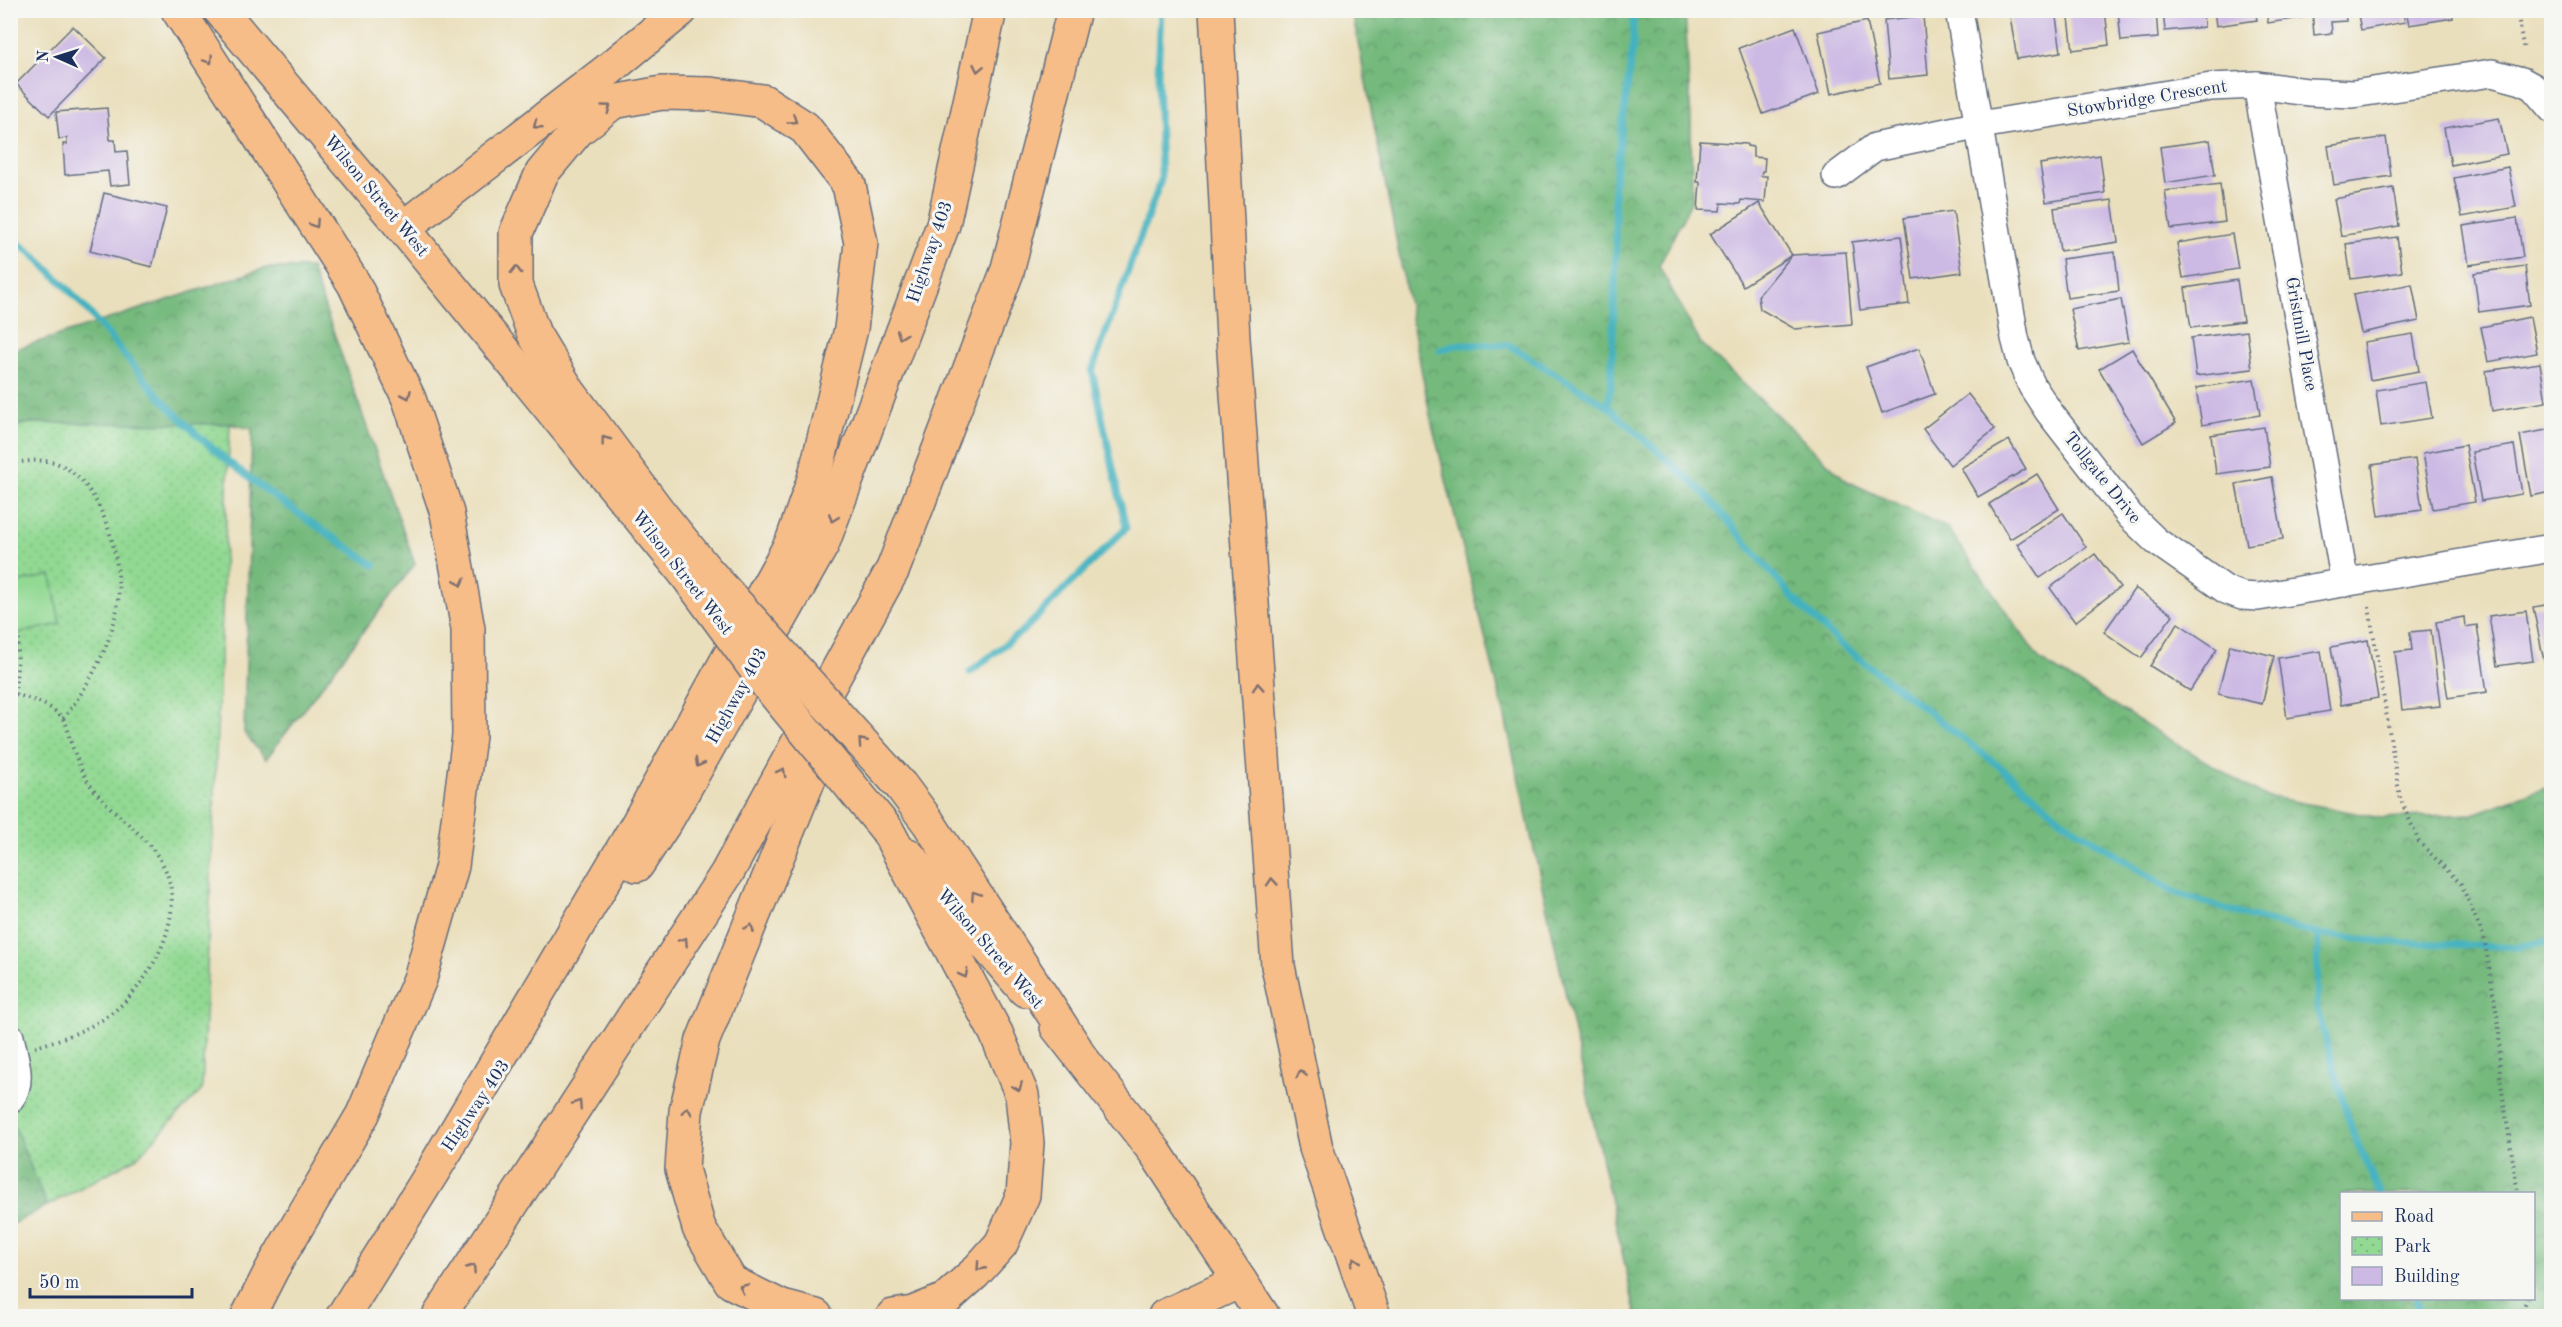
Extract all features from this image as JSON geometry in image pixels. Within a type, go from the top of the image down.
[{"type":"main road","points":[[178,10],[354,284],[410,399],[447,513],[468,629],[469,736],[452,866],[420,979],[363,1114],[272,1269],[248,1317]]},
{"type":"main road","name":"Wilson Street West","points":[[220,10],[695,571],[766,682],[886,830],[1076,1049],[1155,1152],[1263,1317]]},
{"type":"main road","points":[[403,228],[608,70],[681,10]]},
{"type":"main road","name":"Highway 403","points":[[343,1317],[436,1165],[668,818],[822,545],[943,225],[990,10]]},
{"type":"main road","points":[[816,1317],[782,1307],[731,1282],[699,1227],[682,1169],[686,1111],[704,1040],[893,569],[1006,272],[1074,10]]},
{"type":"main road","points":[[1216,10],[1233,350],[1278,966],[1316,1148],[1374,1317]]},
{"type":"main road","points":[[436,1165],[637,825],[792,542],[814,479],[851,329],[861,243],[849,185],[805,128],[763,100],[711,94],[662,93],[613,102],[578,130],[542,173],[516,233],[516,285],[534,334],[569,392],[658,511],[695,571],[901,786],[928,822],[1076,1049]]},
{"type":"main road","points":[[439,1317],[727,873],[893,569]]},
{"type":"main road","points":[[886,830],[996,1033],[1022,1095],[1027,1143],[1023,1195],[1001,1244],[975,1274],[945,1300],[913,1313],[893,1317]]},
{"type":"main road","points":[[1165,1317],[1240,1281]]},
{"type":"street","name":"Tollgate Drive","points":[[1959,10],[2015,338],[2021,361],[2032,386],[2049,412],[2130,516],[2156,542],[2226,590],[2241,596],[2258,597],[2552,548]]},
{"type":"street","name":"Stowbridge Crescent","points":[[1836,176],[1875,147],[1980,125],[2211,87],[2258,85],[2308,92],[2353,94],[2492,73],[2522,81],[2533,87],[2552,108]]},
{"type":"street","name":"Gristmill Place","points":[[2258,85],[2345,583]]},
{"type":"street","points":[[10,1099],[17,1087],[18,1078],[12,1045]]},
{"type":"path","points":[[2517,10],[2523,51]]},
{"type":"path","points":[[10,463],[36,460],[55,463],[72,472],[85,486],[107,521],[118,561],[117,608],[103,654],[87,688],[63,719]]},
{"type":"path","points":[[2369,607],[2400,798],[2420,842],[2461,884],[2484,937],[2499,1027],[2500,1077],[2518,1192]]},
{"type":"path","points":[[12,1045],[70,1037],[104,1019],[133,992],[153,967],[172,911],[171,889],[165,868],[154,850],[99,797],[82,773],[63,719],[48,707],[13,694],[19,639]]},
{"type":"path","points":[[2521,1317],[2527,1300]]},
{"type":"green space","points":[[1352,11],[1685,11],[1691,121],[1692,200],[1659,266],[1701,344],[1847,481],[1948,528],[2040,660],[2261,795],[2381,818],[2473,814],[2551,785],[2551,1316],[1636,1316],[1505,717],[1431,420]]},
{"type":"green space","points":[[266,268],[311,268],[415,564],[266,759],[244,733],[252,429],[230,424],[31,423],[11,427],[10,351]]},
{"type":"green space","points":[[31,423],[230,424],[202,1090],[136,1158],[47,1206],[11,1118],[11,427]]},
{"type":"green space","points":[[51,575],[60,624],[11,635],[11,584]]},
{"type":"green space","points":[[140,1077],[136,1158],[11,1225],[11,1127]]},
{"type":"building","points":[[2009,10],[2055,10],[2061,52],[2017,59]]},
{"type":"building","points":[[2068,10],[2105,10],[2109,45],[2073,50]]},
{"type":"building","points":[[2118,10],[2156,10],[2158,38],[2121,41]]},
{"type":"building","points":[[2163,10],[2203,10],[2204,27],[2165,31]]},
{"type":"building","points":[[2214,10],[2255,10],[2257,20],[2216,26]]},
{"type":"building","points":[[2266,10],[2305,10],[2306,17],[2268,23]]},
{"type":"building","points":[[2312,10],[2345,10],[2346,21],[2331,22],[2332,33],[2314,35]]},
{"type":"building","points":[[2357,10],[2402,10],[2405,22],[2361,30]]},
{"type":"building","points":[[2406,10],[2452,10],[2453,18],[2409,25]]},
{"type":"building","points":[[1923,16],[1928,75],[1889,79],[1884,20]]},
{"type":"building","points":[[1867,21],[1880,83],[1831,94],[1818,32]]},
{"type":"building","points":[[73,26],[106,58],[49,116],[16,84]]},
{"type":"building","points":[[1795,27],[1819,94],[1763,114],[1739,48]]},
{"type":"building","points":[[107,108],[110,140],[115,140],[116,152],[127,151],[130,184],[110,186],[108,171],[65,175],[63,144],[67,144],[67,138],[59,139],[56,112]]},
{"type":"building","points":[[2499,118],[2507,154],[2451,165],[2444,128]]},
{"type":"building","points":[[2386,137],[2391,176],[2334,185],[2328,146]]},
{"type":"building","points":[[2210,140],[2215,175],[2165,183],[2160,147]]},
{"type":"building","points":[[1700,141],[1747,144],[1753,147],[1753,157],[1765,158],[1764,171],[1761,176],[1767,176],[1765,202],[1741,200],[1740,204],[1721,203],[1720,211],[1698,210],[1700,182],[1697,182]]},
{"type":"building","points":[[2100,155],[2105,193],[2046,202],[2040,164]]},
{"type":"building","points":[[2508,167],[2516,207],[2462,217],[2454,178]]},
{"type":"building","points":[[2220,184],[2225,222],[2171,229],[2165,191]]},
{"type":"building","points":[[2393,188],[2399,226],[2341,236],[2334,199]]},
{"type":"building","points":[[104,193],[167,208],[152,267],[90,251]]},
{"type":"building","points":[[2112,200],[2118,242],[2060,251],[2054,208]]},
{"type":"building","points":[[1759,203],[1792,255],[1743,286],[1710,234]]},
{"type":"building","points":[[1953,211],[1962,272],[1913,279],[1904,218]]},
{"type":"building","points":[[2517,218],[2523,257],[2469,265],[2463,226]]},
{"type":"building","points":[[2232,234],[2238,269],[2183,278],[2177,243]]},
{"type":"building","points":[[1901,236],[1909,304],[1860,310],[1852,242]]},
{"type":"building","points":[[2397,237],[2402,272],[2351,279],[2346,244]]},
{"type":"building","points":[[1846,252],[1852,324],[1795,329],[1760,309],[1758,296],[1792,255]]},
{"type":"building","points":[[2115,252],[2119,291],[2067,298],[2062,259]]},
{"type":"building","points":[[2525,266],[2530,305],[2479,312],[2474,273]]},
{"type":"building","points":[[2237,280],[2243,321],[2191,328],[2185,288]]},
{"type":"building","points":[[2412,284],[2419,321],[2361,333],[2353,295]]},
{"type":"building","points":[[2121,299],[2129,342],[2079,351],[2070,309]]},
{"type":"building","points":[[2530,317],[2537,353],[2488,362],[2481,327]]},
{"type":"building","points":[[2247,331],[2252,369],[2196,376],[2191,338]]},
{"type":"building","points":[[2413,334],[2419,371],[2370,380],[2364,342]]},
{"type":"building","points":[[1919,348],[1935,394],[1882,413],[1866,367]]},
{"type":"building","points":[[2132,349],[2176,423],[2143,443],[2099,369]]},
{"type":"building","points":[[2540,363],[2546,402],[2492,411],[2486,371]]},
{"type":"building","points":[[2254,379],[2260,415],[2202,425],[2196,388]]},
{"type":"building","points":[[2426,382],[2432,418],[2381,426],[2376,390]]},
{"type":"building","points":[[1968,394],[1995,429],[1950,465],[1923,429]]},
{"type":"building","points":[[2264,427],[2270,467],[2216,474],[2211,435]]},
{"type":"building","points":[[2552,429],[2552,492],[2531,496],[2520,435]]},
{"type":"building","points":[[2009,440],[2026,469],[1978,497],[1961,468]]},
{"type":"building","points":[[2465,445],[2475,502],[2433,509],[2423,453]]},
{"type":"building","points":[[2514,445],[2522,494],[2481,501],[2472,452]]},
{"type":"building","points":[[2415,459],[2422,510],[2379,516],[2372,465]]},
{"type":"building","points":[[2037,474],[2059,509],[2010,539],[1989,504]]},
{"type":"building","points":[[2272,477],[2283,539],[2247,545],[2236,484]]},
{"type":"building","points":[[2063,513],[2086,547],[2040,578],[2017,544]]},
{"type":"building","points":[[2095,554],[2120,587],[2075,622],[2050,588]]},
{"type":"building","points":[[2135,588],[2173,615],[2141,658],[2104,632]]},
{"type":"building","points":[[2552,604],[2552,659],[2544,661],[2533,607]]},
{"type":"building","points":[[2526,611],[2533,661],[2497,666],[2489,616]]},
{"type":"building","points":[[2464,617],[2465,627],[2477,625],[2487,692],[2448,698],[2436,622]]},
{"type":"building","points":[[2178,623],[2217,649],[2190,691],[2150,666]]},
{"type":"building","points":[[2431,630],[2440,706],[2402,710],[2395,652],[2412,650],[2410,632]]},
{"type":"building","points":[[2368,640],[2378,698],[2341,705],[2331,647]]},
{"type":"building","points":[[2230,645],[2274,656],[2262,704],[2218,694]]},
{"type":"building","points":[[2321,651],[2330,711],[2287,718],[2278,658]]},
{"type":"waterway","points":[[970,672],[1025,629],[1126,528],[1092,371],[1161,180],[1158,73],[1161,10]]},
{"type":"waterway","points":[[1607,406],[1611,387],[1616,251],[1614,185],[1633,46],[1633,10]]},
{"type":"waterway","points":[[10,239],[32,254],[67,288],[160,397],[209,445],[262,487],[374,565]]},
{"type":"waterway","points":[[1440,350],[1457,345],[1509,345],[1607,406],[1705,494],[1792,597],[1838,642],[2009,774],[2062,820],[2174,892],[2247,916],[2318,934],[2386,942],[2519,947],[2552,940]]},
{"type":"waterway","points":[[2318,934],[2317,1009],[2351,1128],[2379,1192]]},
{"type":"waterway","points":[[2416,1300],[2420,1316]]}]
